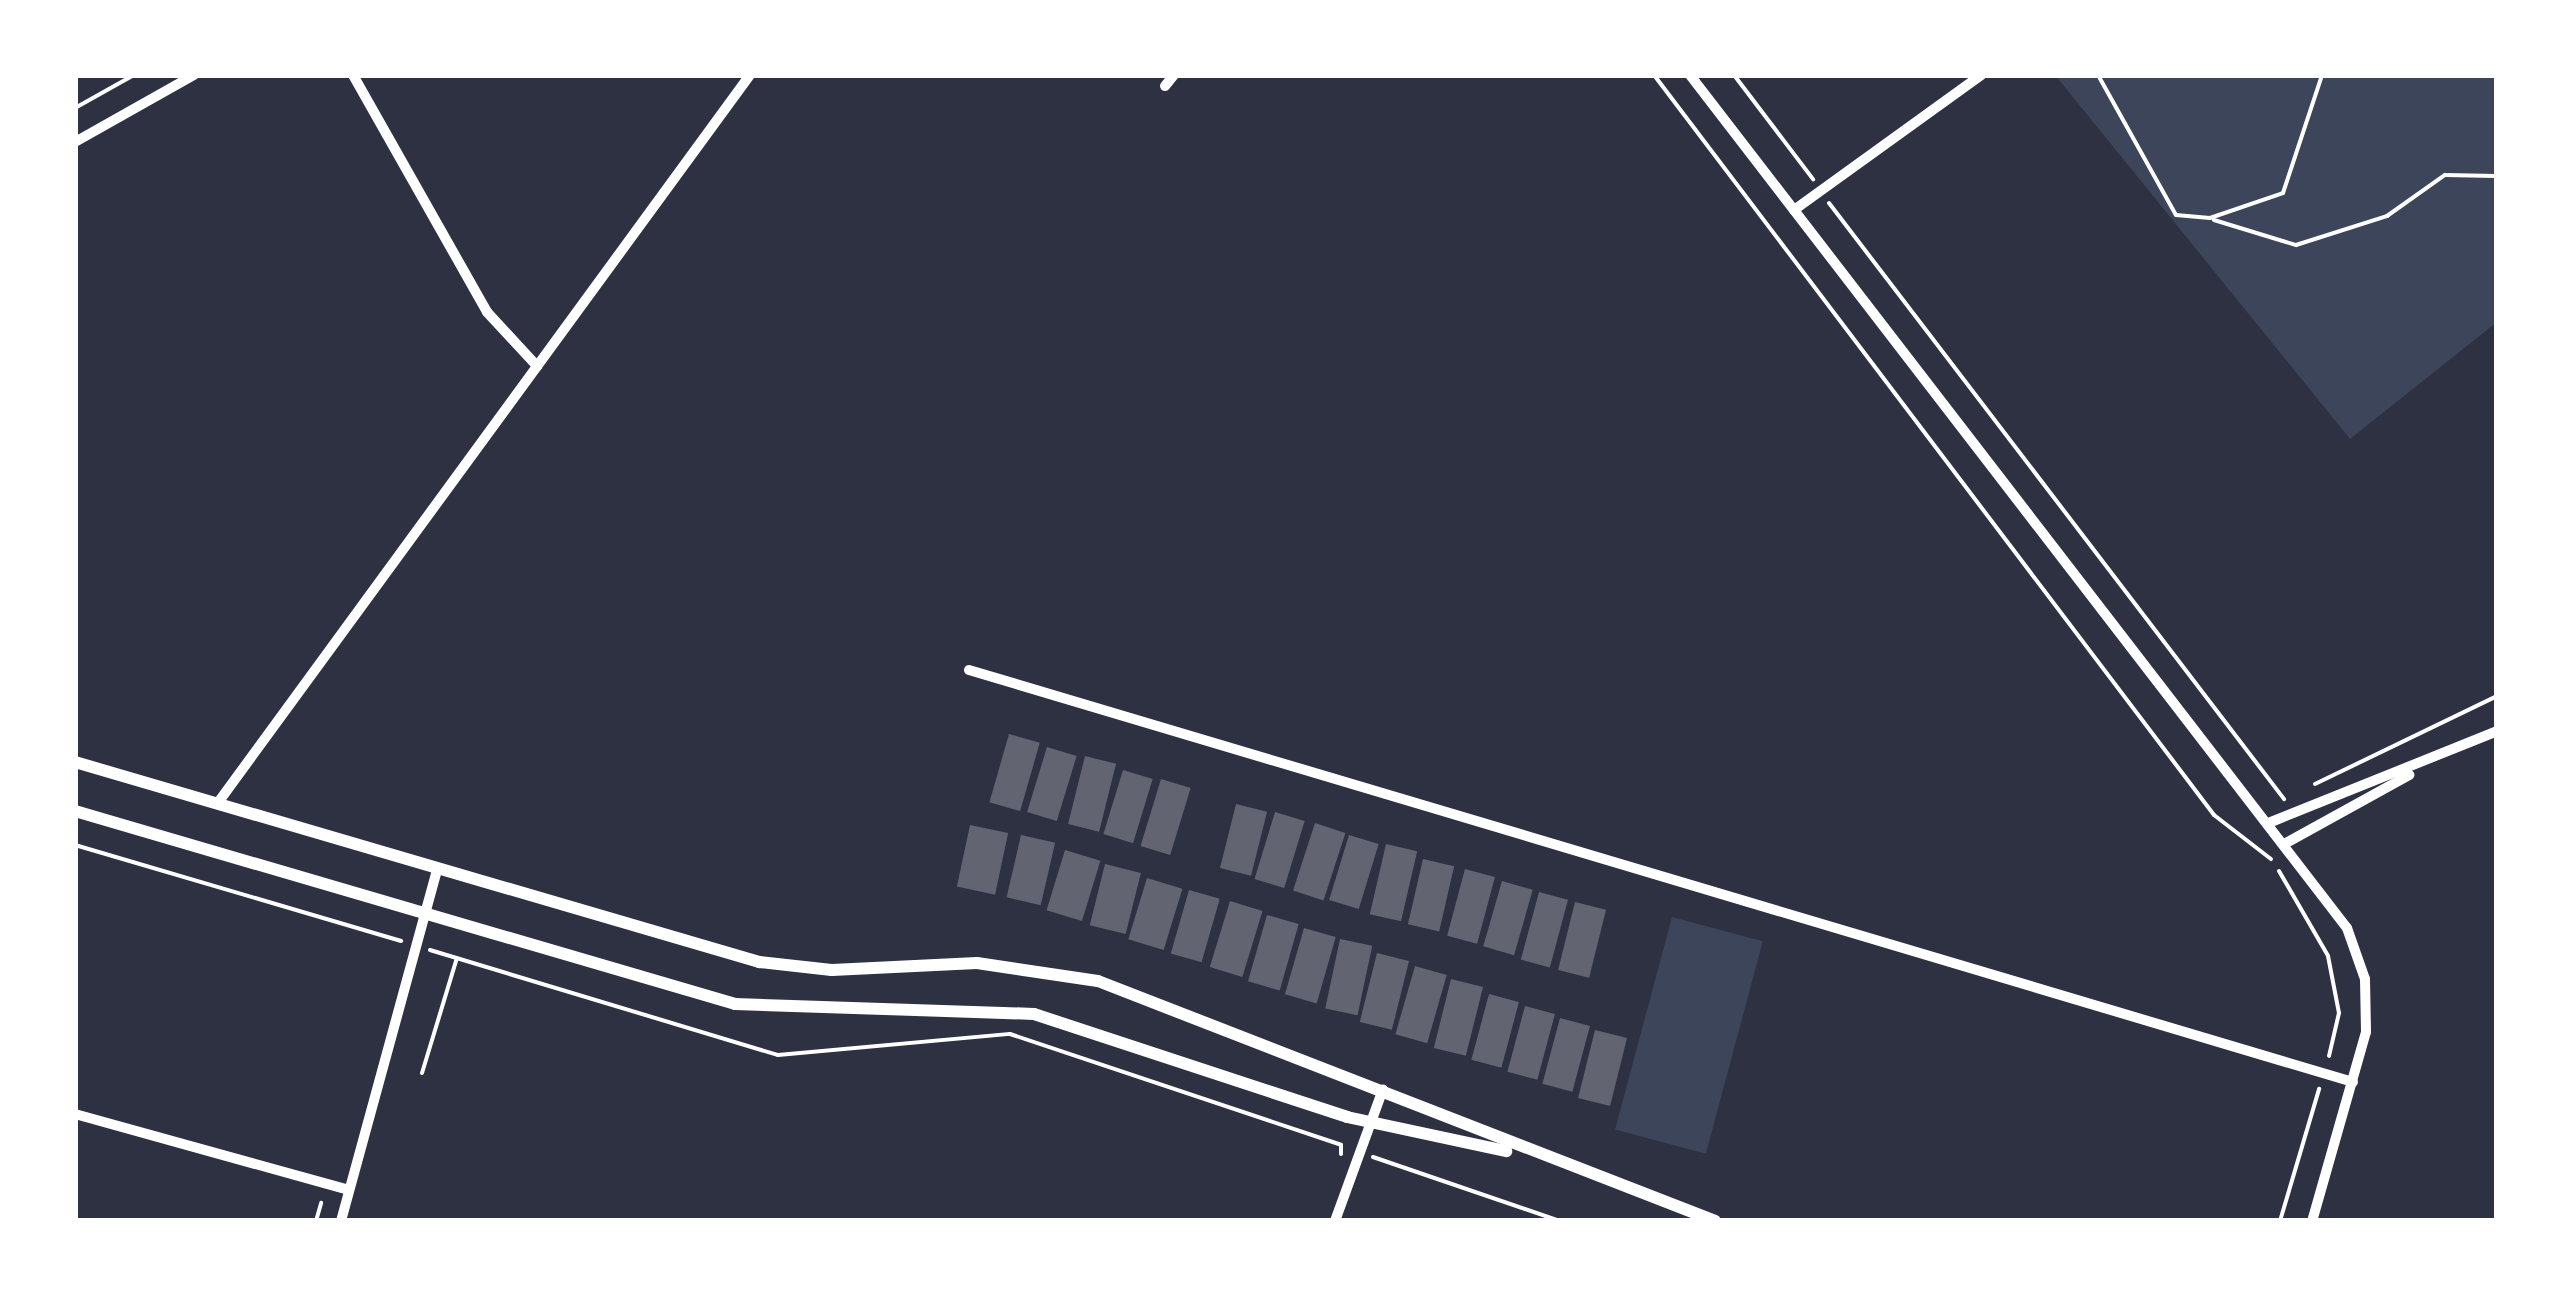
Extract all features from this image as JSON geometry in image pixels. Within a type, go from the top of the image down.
[{"type":"street","points":[[75,142],[194,75]]},
{"type":"street","points":[[353,75],[487,312],[537,366]]},
{"type":"street","points":[[217,804],[750,75]]},
{"type":"street","points":[[1165,86],[1174,75]]},
{"type":"street","points":[[1690,75],[2271,822],[2347,928],[2361,965],[2368,1015],[2354,1082],[2312,1221]]},
{"type":"street","points":[[1794,210],[1981,75]]},
{"type":"street","points":[[970,670],[2354,1082]]},
{"type":"street","points":[[2271,822],[2497,731]]},
{"type":"street","points":[[2286,843],[2445,755]]},
{"type":"street","points":[[75,762],[758,962],[977,963],[1066,973],[1160,1000],[1383,1089],[1537,1159],[1715,1221]]},
{"type":"street","points":[[75,811],[766,1010],[952,1006],[1057,1019],[1370,1123],[1537,1159]]},
{"type":"street","points":[[341,1221],[438,870]]},
{"type":"street","points":[[1334,1221],[1383,1089]]},
{"type":"street","points":[[75,1114],[349,1190]]},
{"type":"path","points":[[75,108],[134,75]]},
{"type":"path","points":[[1654,75],[2214,815],[2276,864],[2328,956],[2339,1014],[2280,1221]]},
{"type":"path","points":[[1734,75],[2283,800],[2497,696]]},
{"type":"path","points":[[2098,75],[2176,215],[2210,218],[2296,245],[2387,216],[2445,176],[2496,176]]},
{"type":"path","points":[[2210,218],[2283,192],[2322,75]]},
{"type":"path","points":[[75,845],[778,1055],[1010,1034],[1560,1221]]},
{"type":"path","points":[[422,1073],[458,958]]},
{"type":"path","points":[[1340,1161],[1341,1145]]},
{"type":"path","points":[[316,1221],[321,1203]]},
{"type":"shaded area","points":[[2055,75],[2497,75],[2497,322],[2350,439]]},
{"type":"shaded area","points":[[1672,917],[1763,941],[1706,1154],[1615,1130]]},
{"type":"building","points":[[1009,734],[1040,743],[1020,811],[989,802]]},
{"type":"building","points":[[1047,747],[1077,756],[1057,821],[1027,812]]},
{"type":"building","points":[[1085,756],[1116,764],[1099,832],[1068,824]]},
{"type":"building","points":[[1123,770],[1153,779],[1133,843],[1103,834]]},
{"type":"building","points":[[1161,779],[1191,788],[1170,855],[1141,846]]},
{"type":"building","points":[[1236,804],[1267,812],[1251,876],[1220,868]]},
{"type":"building","points":[[1275,812],[1305,821],[1284,888],[1255,879]]},
{"type":"building","points":[[1315,823],[1345,833],[1323,900],[1293,891]]},
{"type":"building","points":[[970,825],[1008,833],[995,895],[957,887]]},
{"type":"building","points":[[1021,835],[1055,843],[1041,905],[1007,897]]},
{"type":"building","points":[[1349,835],[1379,844],[1359,909],[1329,900]]},
{"type":"building","points":[[1386,844],[1417,851],[1401,921],[1370,914]]},
{"type":"building","points":[[1065,850],[1100,861],[1082,921],[1047,910]]},
{"type":"building","points":[[1423,859],[1454,866],[1439,931],[1408,924]]},
{"type":"building","points":[[1105,864],[1141,873],[1126,934],[1090,925]]},
{"type":"building","points":[[1465,869],[1495,877],[1477,944],[1447,936]]},
{"type":"building","points":[[1147,878],[1182,889],[1164,950],[1128,939]]},
{"type":"building","points":[[1502,881],[1533,890],[1514,955],[1483,946]]},
{"type":"building","points":[[1189,890],[1220,899],[1202,962],[1171,953]]},
{"type":"building","points":[[1539,892],[1568,900],[1550,967],[1521,960]]},
{"type":"building","points":[[1230,901],[1263,911],[1242,977],[1210,967]]},
{"type":"building","points":[[1575,902],[1606,910],[1589,978],[1558,970]]},
{"type":"building","points":[[1267,915],[1299,924],[1280,990],[1248,981]]},
{"type":"building","points":[[1304,928],[1336,937],[1317,1003],[1285,994]]},
{"type":"building","points":[[1340,939],[1372,946],[1358,1015],[1325,1008]]},
{"type":"building","points":[[1377,953],[1409,961],[1392,1030],[1360,1022]]},
{"type":"building","points":[[1415,966],[1447,975],[1427,1043],[1395,1034]]},
{"type":"building","points":[[1451,979],[1483,987],[1466,1056],[1434,1048]]},
{"type":"building","points":[[1489,994],[1519,1002],[1501,1068],[1471,1060]]},
{"type":"building","points":[[1525,1006],[1555,1014],[1537,1080],[1507,1072]]},
{"type":"building","points":[[1560,1018],[1590,1026],[1572,1092],[1542,1084]]},
{"type":"building","points":[[1595,1030],[1627,1038],[1610,1106],[1578,1098]]}]
